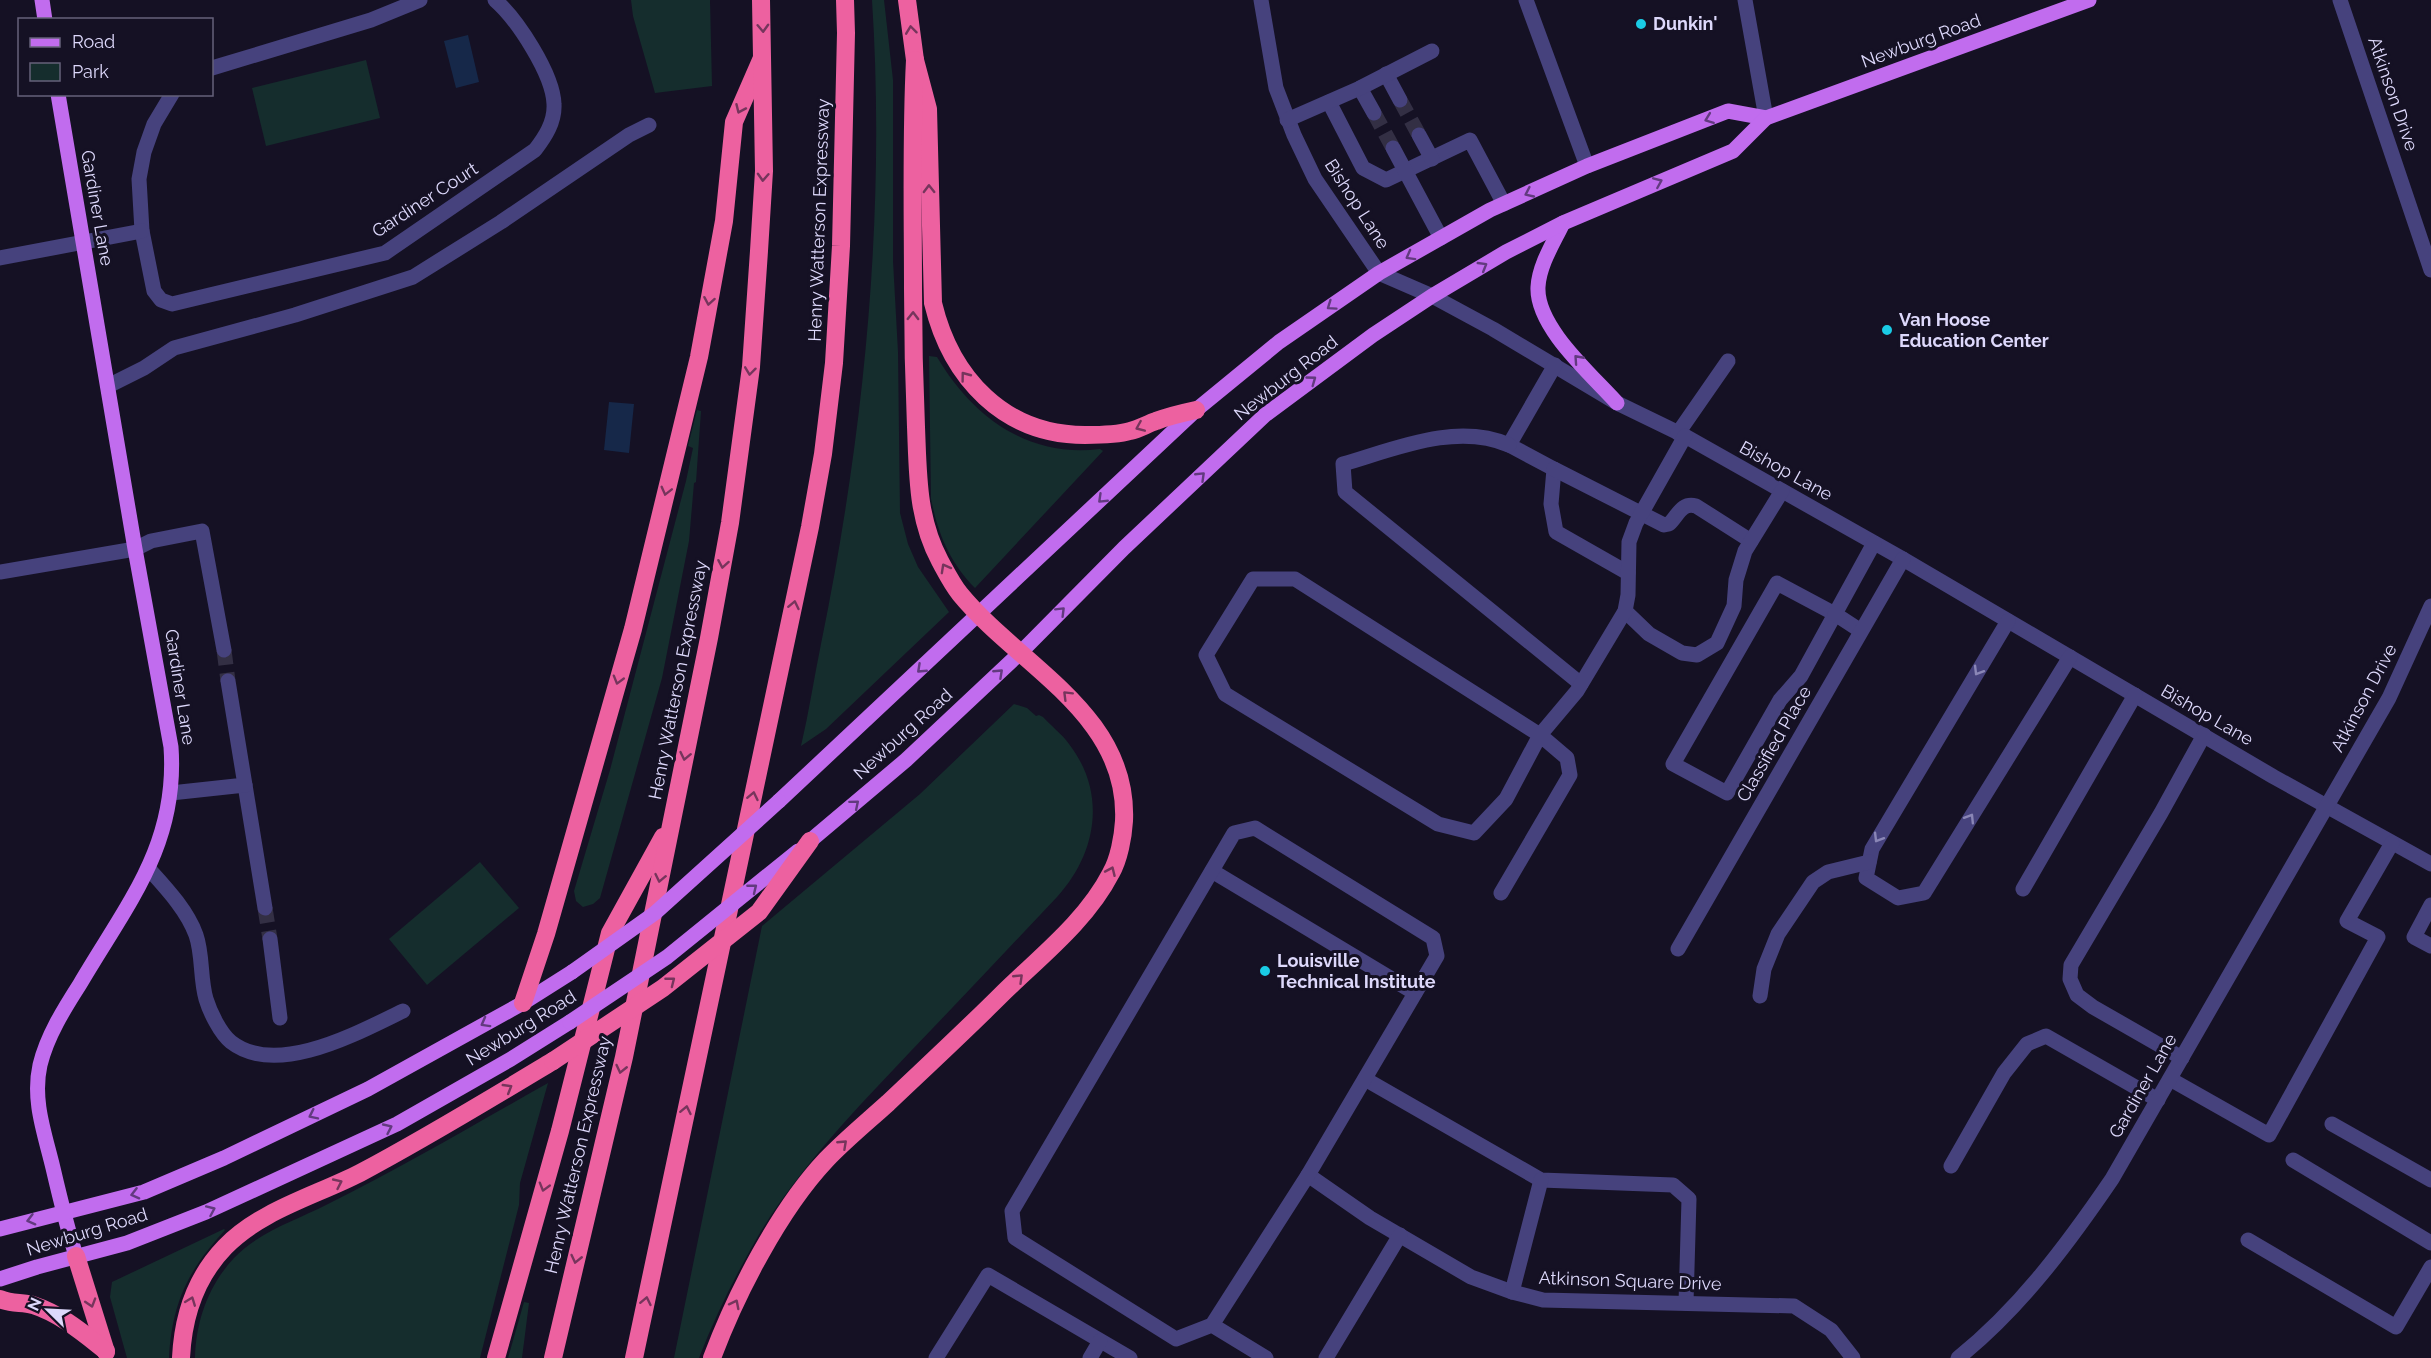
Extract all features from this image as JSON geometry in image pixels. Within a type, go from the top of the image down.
[{"type":"highway","name":"Henry Watterson Expressway","points":[[553,1358],[624,1057],[730,523],[751,367],[764,171],[761,0]]},
{"type":"highway","name":"Henry Watterson Expressway","points":[[634,1358],[810,527],[823,454],[834,363],[841,246],[845,0]]},
{"type":"highway","points":[[907,0],[915,60],[928,109],[933,303],[938,325],[951,355],[967,380],[1004,413],[1044,430],[1067,435],[1130,432],[1157,420],[1196,410]]},
{"type":"highway","points":[[523,1003],[546,934],[633,629],[699,357],[724,221],[734,122],[763,55]]},
{"type":"highway","points":[[712,1358],[725,1324],[757,1260],[794,1201],[825,1161],[977,1019],[1079,919],[1113,872],[1123,831],[1124,808],[1121,782],[1103,738],[1080,708],[957,591],[930,541],[924,523],[918,480],[912,357],[912,111],[915,60]]},
{"type":"highway","points":[[496,1358],[560,1131],[610,933],[672,821]]},
{"type":"highway","points":[[181,1358],[182,1333],[196,1287],[207,1268],[243,1231],[260,1220],[360,1173],[467,1113],[553,1061],[663,988],[759,912],[810,841]]},
{"type":"highway","points":[[76,1256],[107,1354]]},
{"type":"highway","points":[[0,1299],[8,1303],[31,1304],[59,1316],[107,1354]]},
{"type":"main road","points":[[42,0],[45,18]]},
{"type":"main road","name":"Newburg Road","points":[[0,1279],[128,1243],[206,1212],[387,1129],[511,1059],[667,957],[906,760],[1020,653],[1124,548],[1265,415],[1373,335],[1432,296],[1506,252],[1563,223],[1733,151],[1766,118],[2089,0]]},
{"type":"main road","name":"Gardiner Lane","points":[[58,96],[171,747],[173,773],[169,809],[159,844],[148,868],[62,1013],[49,1039],[40,1066],[38,1094],[41,1123],[62,1212],[76,1256]]},
{"type":"main road","name":"Newburg Road","points":[[0,1229],[144,1192],[224,1158],[368,1089],[523,1003],[656,913],[980,615],[1196,410],[1280,342],[1379,273],[1504,204],[1587,166],[1728,111],[1766,118]]},
{"type":"main road","points":[[1563,223],[1541,271],[1538,302],[1550,328],[1617,403]]},
{"type":"street","points":[[213,68],[371,20],[420,0]]},
{"type":"street","name":"Gardiner Court","points":[[171,96],[154,124],[144,152],[139,179],[142,231],[154,291],[161,300],[172,304],[385,253],[535,150],[546,135],[555,103],[542,63],[510,13],[495,0]]},
{"type":"street","name":"Bishop Lane","points":[[1261,0],[1272,69],[1287,120],[1316,179],[1379,273],[1432,296],[1617,403],[1682,435],[1782,491],[2431,864]]},
{"type":"street","points":[[1526,0],[1587,166]]},
{"type":"street","points":[[1745,0],[1766,118]]},
{"type":"street","name":"Atkinson Drive","points":[[2340,0],[2431,270]]},
{"type":"street","points":[[1287,120],[1360,88],[1432,51]]},
{"type":"street","points":[[1386,74],[1400,100]]},
{"type":"street","points":[[1360,88],[1374,113]]},
{"type":"street","points":[[1329,102],[1363,168],[1386,180],[1470,140],[1504,204]]},
{"type":"street","points":[[108,386],[144,368],[174,348],[295,315],[412,277],[501,222],[629,135],[649,125]]},
{"type":"street","points":[[1419,135],[1432,159]]},
{"type":"street","points":[[1393,148],[1441,238]]},
{"type":"street","points":[[0,258],[142,231]]},
{"type":"street","points":[[1501,893],[1570,775],[1567,758],[1540,735],[1294,579],[1253,579],[1206,656],[1225,694],[1438,824],[1474,833],[1506,799],[1540,735],[1579,687],[1625,611],[1629,542],[1682,435],[1728,361]]},
{"type":"street","points":[[1509,445],[1554,365]]},
{"type":"street","points":[[1579,687],[1345,492],[1343,464],[1437,436],[1495,439],[1664,525],[1669,525],[1685,506],[1690,504],[1751,541]]},
{"type":"street","points":[[1554,469],[1551,504],[1556,532],[1628,573]]},
{"type":"street","points":[[1625,611],[1648,634],[1682,653],[1697,655],[1717,643],[1734,606],[1736,580],[1745,551],[1782,491]]},
{"type":"street","points":[[0,572],[135,549],[151,541],[202,531],[224,650]]},
{"type":"street","points":[[1861,631],[1835,614],[1777,583],[1673,764],[1727,793],[1780,700],[1801,676],[1835,614],[1874,543]]},
{"type":"street","name":"Classified Place","points":[[1678,949],[1903,559]]},
{"type":"street","name":"Atkinson Drive","points":[[2327,806],[2389,698],[2431,606]]},
{"type":"street","points":[[2008,621],[1872,849],[1866,878],[1898,898],[1924,893],[2070,657]]},
{"type":"street","points":[[228,681],[265,909]]},
{"type":"street","points":[[2023,889],[2135,695]]},
{"type":"street","points":[[2182,1058],[2093,1007],[2077,995],[2070,979],[2071,965],[2161,813],[2204,735]]},
{"type":"street","points":[[171,793],[245,785]]},
{"type":"street","name":"Gardiner Lane","points":[[1958,1358],[1984,1337],[2040,1277],[2071,1239],[2112,1179],[2288,870],[2327,806]]},
{"type":"street","points":[[1255,828],[1433,938],[1437,956],[1415,993],[1308,1175],[1212,1324],[1176,1339],[1015,1238],[1012,1211],[1234,833],[1255,828]]},
{"type":"street","points":[[2170,1078],[2269,1135],[2378,938],[2347,921],[2392,843]]},
{"type":"street","points":[[1760,996],[1764,969],[1778,934],[1813,882],[1828,872],[1869,862]]},
{"type":"street","points":[[148,868],[183,911],[196,936],[206,998],[219,1027],[231,1042],[254,1053],[282,1056],[341,1041],[404,1011]]},
{"type":"street","points":[[1212,871],[1415,993]]},
{"type":"street","points":[[2431,905],[2414,937],[2431,946]]},
{"type":"street","points":[[270,939],[280,1018]]},
{"type":"street","points":[[1951,1166],[2004,1073],[2027,1044],[2046,1035],[2158,1100]]},
{"type":"street","points":[[1365,1079],[1541,1180],[1673,1185],[1689,1199],[1686,1303]]},
{"type":"street","points":[[2332,1124],[2431,1180]]},
{"type":"street","points":[[2293,1160],[2431,1243]]},
{"type":"street","name":"Atkinson Square Drive","points":[[1308,1175],[1370,1218],[1471,1277],[1512,1292],[1543,1300],[1794,1306],[1831,1330],[1853,1358]]},
{"type":"street","points":[[1512,1292],[1541,1180]]},
{"type":"street","points":[[1326,1358],[1400,1236]]},
{"type":"street","points":[[2248,1240],[2396,1327],[2431,1267]]},
{"type":"street","points":[[936,1358],[988,1275],[1130,1358]]},
{"type":"street","points":[[1212,1324],[1266,1358]]},
{"type":"street","points":[[1090,1358],[1100,1341]]},
{"type":"green space","points":[[631,0],[710,0],[712,86],[655,93],[633,16]]},
{"type":"green space","points":[[872,0],[884,0],[893,80],[893,261],[898,352],[900,513],[908,544],[918,567],[949,612],[826,729],[801,746],[849,485],[868,324],[876,161],[876,80]]},
{"type":"green space","points":[[366,60],[380,118],[266,146],[252,88]]},
{"type":"green space","points":[[929,356],[937,357],[967,398],[1004,428],[1049,447],[1103,451],[975,588],[946,547],[931,499]]},
{"type":"green space","points":[[697,410],[701,411],[689,541],[662,678],[600,898],[593,904],[583,907],[576,901],[574,891],[610,770],[686,481],[693,448],[688,446]]},
{"type":"green space","points":[[1014,704],[1027,708],[1036,716],[1043,717],[1066,740],[1081,763],[1089,782],[1092,822],[1081,861],[1071,880],[1057,897],[870,1094],[794,1183],[761,1231],[744,1262],[699,1358],[674,1358],[762,926],[920,794]]},
{"type":"green space","points":[[480,862],[519,908],[427,985],[389,939]]},
{"type":"green space","points":[[548,1083],[520,1183],[519,1205],[480,1358],[195,1358],[201,1317],[210,1292],[225,1269],[244,1249],[278,1227],[384,1175]]},
{"type":"green space","points":[[224,1229],[201,1259],[184,1288],[174,1320],[169,1358],[127,1358],[110,1297],[112,1282]]},
{"type":"green space","points":[[524,1302],[529,1303],[522,1358],[508,1358]]},
{"type":"water","points":[[468,35],[479,82],[456,88],[444,41]]},
{"type":"water","points":[[609,402],[634,404],[629,453],[604,450]]},
{"type":"tunnel","points":[[1400,100],[1419,135]]},
{"type":"tunnel","points":[[1374,113],[1393,148]]},
{"type":"tunnel","points":[[224,650],[228,681]]},
{"type":"tunnel","points":[[265,908],[270,939]]},
{"type":"place","name":"Dunkin'","points":[[1641,24]]},
{"type":"place","name":"Van Hoose Education Center","points":[[1887,330]]},
{"type":"place","name":"Louisville Technical Institute","points":[[1265,971]]}]
